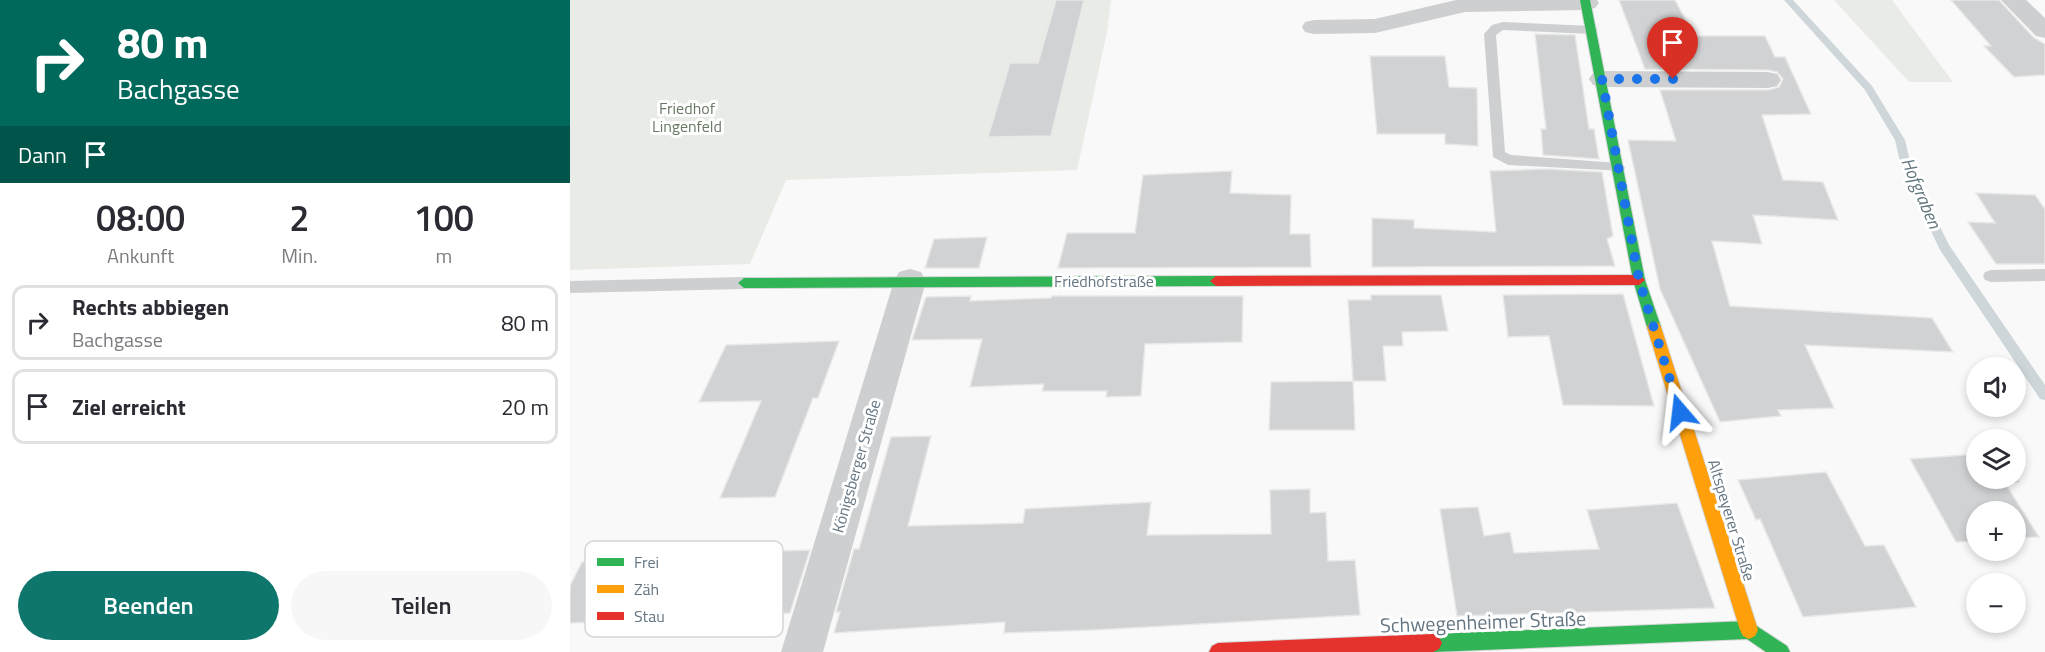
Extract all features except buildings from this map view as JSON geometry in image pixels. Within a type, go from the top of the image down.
[{"type":"main road","name":"Altspeyerer Straße","points":[[1586,1],[1639,280],[1762,645]]},
{"type":"main road","name":"Friedhofstraße","points":[[744,283],[1639,280]]},
{"type":"main road","name":"Schwegenheimer Straße","points":[[1218,652],[1762,645]]},
{"type":"street","points":[[2013,0],[2045,31]]},
{"type":"street","points":[[1314,27],[1375,26],[1465,5],[1586,1]]},
{"type":"street","points":[[1602,79],[1768,80]]},
{"type":"street","name":"Königsberger Straße","points":[[801,652],[910,281]]},
{"type":"lane","points":[[1592,30],[1503,26],[1492,31],[1490,34],[1498,154],[1508,160],[1618,168]]},
{"type":"lane","points":[[1991,276],[2045,275]]},
{"type":"lane","name":"Friedhofstraße","points":[[570,288],[744,283]]},
{"type":"green space","name":"Friedhof Lingenfeld","points":[[570,0],[1111,0],[1107,32],[1077,170],[786,180],[750,264],[570,270]]},
{"type":"green space","points":[[1834,0],[1892,0],[1953,82],[1909,82]]},
{"type":"waterway","name":"Hofgraben","points":[[1788,0],[1869,88],[1900,140],[1907,170],[1944,247],[2045,395]]},
{"type":"traffic: fast","points":[[1585,0],[1639,280],[1654,327]]},
{"type":"traffic: fast","points":[[744,283],[1216,281]]},
{"type":"traffic: fast","points":[[1749,630],[1781,652]]},
{"type":"traffic: fast","points":[[1433,643],[1749,630]]},
{"type":"traffic: slow","points":[[1654,327],[1749,630]]},
{"type":"traffic: jam","points":[[1216,281],[1639,280]]},
{"type":"traffic: jam","points":[[1218,652],[1433,643]]},
{"type":"route","points":[[1673,79],[1602,79],[1639,280],[1680,412]]}]
